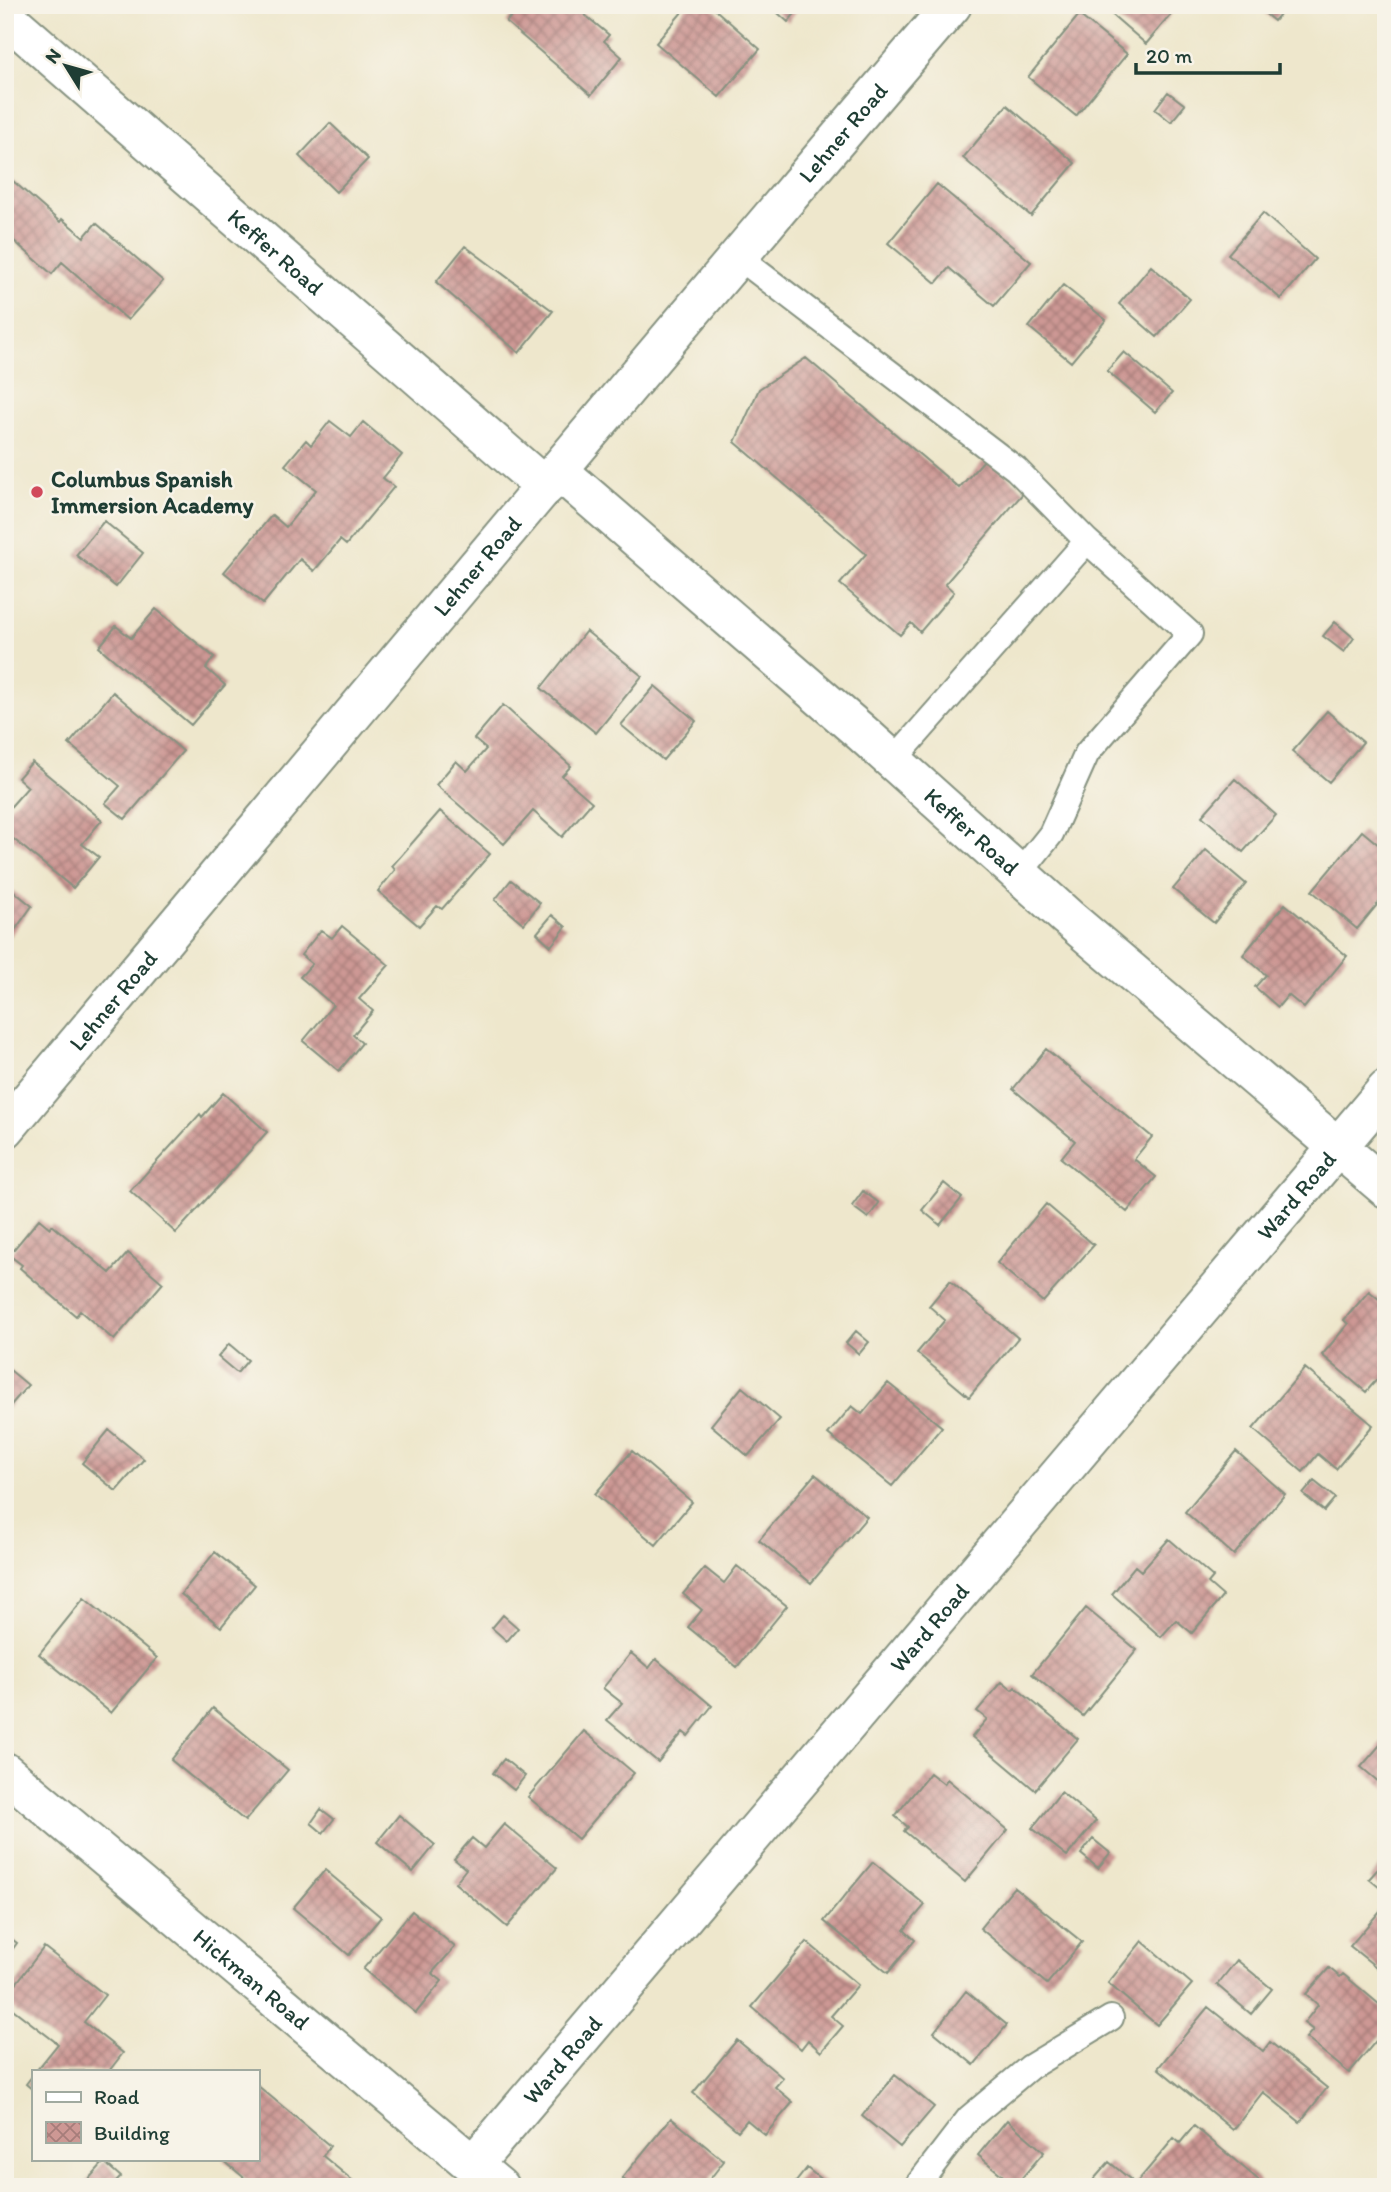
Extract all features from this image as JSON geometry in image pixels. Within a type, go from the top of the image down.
[{"type":"street","name":"Lehner Road","points":[[5,1129],[737,256],[952,5]]},
{"type":"street","name":"Keffer Road","points":[[5,16],[552,479],[893,761],[1019,874],[1386,1188]]},
{"type":"street","name":"Ward Road","points":[[485,2179],[727,1868],[1008,1531],[1386,1090]]},
{"type":"street","name":"Hickman Road","points":[[5,1772],[485,2179]]},
{"type":"lane","points":[[737,256],[1016,470],[1087,541],[1189,634],[1087,753],[1051,834],[1019,874]]},
{"type":"lane","points":[[893,761],[1087,541]]},
{"type":"lane","points":[[916,2187],[969,2118],[1030,2067],[1111,2018]]},
{"type":"building","points":[[520,5],[573,5],[609,35],[604,41],[622,57],[591,95],[506,22]]},
{"type":"building","points":[[688,5],[710,5],[760,49],[719,97],[656,43]]},
{"type":"building","points":[[769,5],[802,5],[788,22]]},
{"type":"building","points":[[1101,5],[1179,5],[1146,44]]},
{"type":"building","points":[[1255,5],[1288,5],[1274,21]]},
{"type":"building","points":[[1079,15],[1127,54],[1076,116],[1028,77]]},
{"type":"building","points":[[1168,92],[1185,105],[1171,122],[1155,109]]},
{"type":"building","points":[[1007,105],[1075,163],[1031,216],[963,158]]},
{"type":"building","points":[[330,123],[368,159],[336,192],[299,156]]},
{"type":"building","points":[[13,181],[60,222],[62,219],[84,237],[96,223],[163,281],[128,320],[62,262],[52,274],[5,233],[5,190]]},
{"type":"building","points":[[937,184],[1031,262],[994,306],[949,268],[936,283],[888,243]]},
{"type":"building","points":[[1263,213],[1315,259],[1281,299],[1228,254]]},
{"type":"building","points":[[465,246],[553,311],[519,353],[436,282]]},
{"type":"building","points":[[1151,266],[1190,299],[1157,337],[1119,304]]},
{"type":"building","points":[[1063,285],[1106,320],[1071,362],[1029,327]]},
{"type":"building","points":[[1124,352],[1172,393],[1155,412],[1107,371]]},
{"type":"building","points":[[806,358],[959,488],[986,458],[1025,491],[945,584],[954,592],[920,632],[911,623],[900,635],[840,584],[866,554],[735,442],[759,389]]},
{"type":"building","points":[[330,421],[351,437],[363,422],[402,455],[383,478],[394,487],[346,545],[340,540],[314,571],[300,559],[263,604],[224,572],[272,515],[286,527],[316,490],[285,465],[306,440],[311,445]]},
{"type":"building","points":[[104,521],[143,553],[116,587],[76,555]]},
{"type":"building","points":[[156,609],[214,657],[206,668],[225,685],[191,725],[99,647],[116,626],[131,638]]},
{"type":"building","points":[[1335,622],[1354,638],[1344,652],[1323,636]]},
{"type":"building","points":[[586,631],[642,676],[596,733],[541,688]]},
{"type":"building","points":[[655,686],[696,721],[663,760],[621,725]]},
{"type":"building","points":[[113,692],[183,751],[125,819],[105,803],[120,786],[69,744]]},
{"type":"building","points":[[503,705],[571,766],[562,776],[592,802],[562,837],[533,811],[504,844],[436,785],[456,761],[467,771],[486,749],[474,739]]},
{"type":"building","points":[[1327,711],[1363,742],[1329,782],[1292,751]]},
{"type":"building","points":[[32,762],[102,820],[82,844],[99,857],[73,888],[5,832],[5,813],[28,787],[18,778]]},
{"type":"building","points":[[1235,779],[1276,815],[1243,852],[1202,816]]},
{"type":"building","points":[[1386,796],[1386,810],[1379,804]]},
{"type":"building","points":[[440,811],[490,854],[442,909],[437,906],[419,926],[378,891],[395,870],[392,866]]},
{"type":"building","points":[[1362,831],[1386,851],[1386,894],[1357,929],[1312,891]]},
{"type":"building","points":[[1206,850],[1246,884],[1214,923],[1173,889]]},
{"type":"building","points":[[511,880],[540,903],[524,924],[495,900]]},
{"type":"building","points":[[5,884],[32,906],[5,944]]},
{"type":"building","points":[[1285,904],[1347,956],[1304,1008],[1288,995],[1278,1007],[1255,987],[1266,975],[1243,955]]},
{"type":"building","points":[[552,915],[566,927],[551,946],[537,933]]},
{"type":"building","points":[[342,926],[389,965],[359,999],[373,1011],[353,1035],[362,1043],[339,1071],[303,1041],[333,1005],[300,977],[312,964],[301,955],[321,930],[332,938]]},
{"type":"building","points":[[1046,1049],[1152,1137],[1134,1159],[1156,1177],[1127,1212],[1061,1158],[1075,1141],[1013,1089]]},
{"type":"building","points":[[223,1093],[267,1132],[176,1233],[130,1191],[200,1114],[202,1117]]},
{"type":"building","points":[[944,1183],[962,1198],[940,1225],[922,1210]]},
{"type":"building","points":[[863,1191],[879,1203],[868,1218],[852,1206]]},
{"type":"building","points":[[1046,1204],[1094,1245],[1043,1302],[997,1263]]},
{"type":"building","points":[[39,1219],[50,1228],[52,1225],[110,1273],[128,1253],[163,1283],[114,1340],[80,1311],[76,1316],[20,1268],[22,1265],[9,1255]]},
{"type":"building","points":[[950,1281],[1018,1338],[969,1397],[917,1353],[945,1320],[929,1306]]},
{"type":"building","points":[[1369,1291],[1386,1305],[1386,1385],[1378,1378],[1366,1392],[1322,1355],[1348,1324],[1344,1320]]},
{"type":"building","points":[[856,1331],[869,1342],[859,1354],[846,1343]]},
{"type":"building","points":[[229,1344],[248,1360],[237,1373],[218,1357]]},
{"type":"building","points":[[5,1366],[28,1385],[5,1412]]},
{"type":"building","points":[[1305,1368],[1373,1425],[1336,1469],[1318,1454],[1303,1472],[1253,1429]]},
{"type":"building","points":[[888,1383],[942,1427],[892,1486],[828,1434],[852,1406],[862,1414]]},
{"type":"building","points":[[742,1387],[780,1419],[748,1456],[711,1425]]},
{"type":"building","points":[[109,1430],[144,1459],[116,1491],[82,1463]]},
{"type":"building","points":[[632,1451],[692,1502],[656,1545],[595,1494]]},
{"type":"building","points":[[1236,1451],[1285,1494],[1234,1555],[1185,1512]]},
{"type":"building","points":[[815,1474],[867,1517],[811,1583],[759,1540]]},
{"type":"building","points":[[1314,1481],[1335,1498],[1324,1511],[1303,1494]]},
{"type":"building","points":[[1169,1539],[1213,1577],[1208,1583],[1223,1596],[1192,1633],[1176,1620],[1161,1637],[1112,1594],[1135,1566],[1141,1571]]},
{"type":"building","points":[[215,1552],[255,1585],[221,1627],[181,1594]]},
{"type":"building","points":[[737,1566],[787,1606],[737,1667],[688,1627],[702,1610],[683,1594],[705,1568],[724,1583]]},
{"type":"building","points":[[84,1598],[157,1658],[111,1713],[39,1654]]},
{"type":"building","points":[[1086,1608],[1137,1650],[1083,1716],[1032,1674]]},
{"type":"building","points":[[503,1615],[518,1628],[507,1641],[492,1628]]},
{"type":"building","points":[[631,1653],[649,1668],[656,1659],[712,1706],[688,1736],[683,1732],[658,1762],[607,1720],[622,1703],[603,1688]]},
{"type":"building","points":[[1002,1682],[1012,1690],[1015,1687],[1078,1739],[1035,1790],[972,1737],[987,1719],[977,1711]]},
{"type":"building","points":[[213,1708],[288,1770],[245,1821],[171,1760]]},
{"type":"building","points":[[584,1731],[634,1773],[578,1839],[528,1797]]},
{"type":"building","points":[[1386,1738],[1386,1788],[1361,1767]]},
{"type":"building","points":[[504,1759],[525,1776],[514,1790],[493,1773]]},
{"type":"building","points":[[930,1773],[944,1784],[947,1779],[1008,1830],[965,1882],[904,1831],[908,1827],[895,1816]]},
{"type":"building","points":[[1061,1792],[1096,1821],[1067,1856],[1032,1828]]},
{"type":"building","points":[[321,1809],[334,1819],[323,1833],[311,1823]]},
{"type":"building","points":[[399,1815],[435,1845],[413,1872],[377,1842]]},
{"type":"building","points":[[504,1824],[557,1868],[507,1927],[455,1883],[466,1869],[454,1859],[472,1838],[484,1848]]},
{"type":"building","points":[[1093,1839],[1110,1853],[1098,1868],[1081,1854]]},
{"type":"building","points":[[1386,1860],[1386,1893],[1369,1879]]},
{"type":"building","points":[[873,1862],[925,1905],[904,1930],[915,1940],[888,1973],[824,1921]]},
{"type":"building","points":[[325,1870],[381,1917],[349,1955],[293,1908]]},
{"type":"building","points":[[1014,1887],[1082,1942],[1047,1984],[980,1928]]},
{"type":"building","points":[[1386,1904],[1386,1975],[1350,1946]]},
{"type":"building","points":[[412,1911],[455,1947],[432,1973],[442,1981],[416,2013],[363,1969]]},
{"type":"building","points":[[5,1934],[17,1943],[7,1957],[5,1955]]},
{"type":"building","points":[[1142,1941],[1192,1984],[1157,2025],[1108,1983]]},
{"type":"building","points":[[807,1942],[858,1985],[831,2016],[843,2026],[821,2052],[808,2040],[801,2049],[752,2007]]},
{"type":"building","points":[[44,1947],[105,1995],[84,2022],[123,2053],[110,2070],[37,2070],[58,2044],[5,2003],[5,1998]]},
{"type":"building","points":[[1237,1960],[1272,1989],[1251,2014],[1217,1985]]},
{"type":"building","points":[[1329,1968],[1340,1977],[1343,1974],[1386,2010],[1386,2029],[1349,2073],[1306,2038],[1313,2030],[1304,2023],[1318,2005],[1306,1994]]},
{"type":"building","points":[[966,1991],[1007,2025],[974,2065],[934,2032]]},
{"type":"building","points":[[1208,2007],[1263,2051],[1270,2042],[1327,2088],[1300,2122],[1263,2092],[1233,2130],[1158,2068]]},
{"type":"building","points":[[737,2040],[783,2078],[775,2087],[793,2102],[765,2135],[747,2120],[738,2131],[693,2093]]},
{"type":"building","points":[[895,2075],[934,2107],[900,2147],[862,2116]]},
{"type":"building","points":[[32,2076],[32,2089],[26,2084]]},
{"type":"building","points":[[259,2087],[330,2146],[323,2156],[352,2180],[345,2187],[255,2187],[223,2160],[259,2160]]},
{"type":"building","points":[[671,2118],[724,2161],[710,2179],[719,2187],[633,2187],[622,2178]]},
{"type":"building","points":[[1007,2120],[1044,2152],[1015,2186],[978,2155]]},
{"type":"building","points":[[1194,2126],[1261,2182],[1256,2187],[1133,2187],[1174,2138],[1180,2143]]},
{"type":"building","points":[[104,2162],[121,2177],[111,2187],[88,2187],[84,2184]]},
{"type":"building","points":[[1109,2162],[1131,2180],[1125,2187],[1103,2187],[1094,2179]]},
{"type":"building","points":[[807,2168],[830,2187],[792,2187]]},
{"type":"place","name":"Columbus Spanish Immersion Academy","points":[[37,492]]}]
